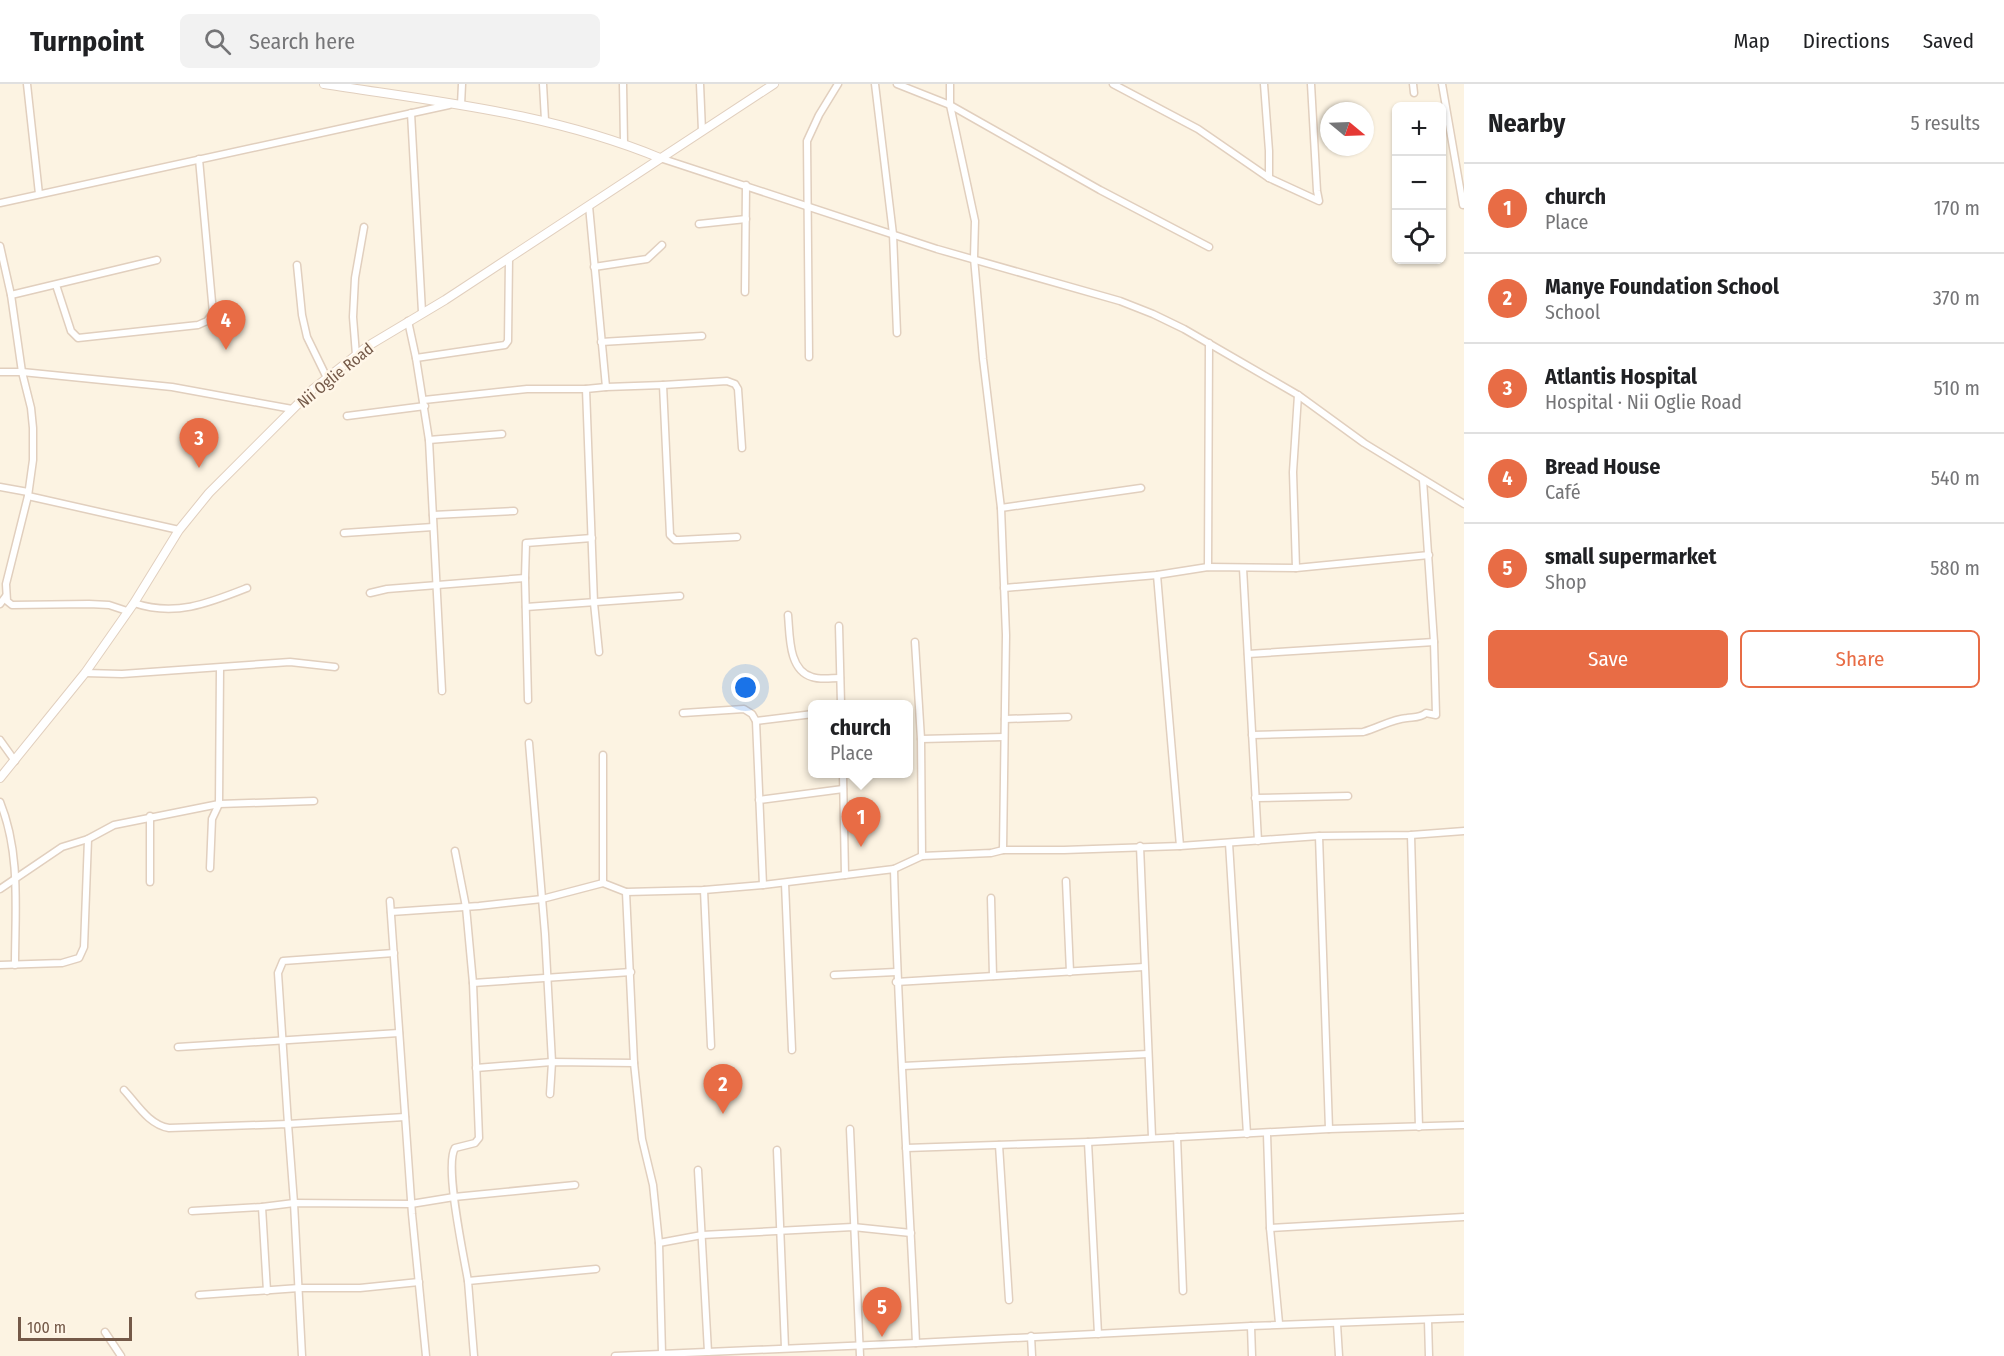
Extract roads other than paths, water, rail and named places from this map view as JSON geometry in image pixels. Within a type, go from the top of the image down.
[{"type":"street","points":[[27,84],[39,194]]},
{"type":"street","points":[[324,84],[545,120],[624,143],[660,158],[937,249],[1120,301],[1165,320],[1298,394],[1364,443],[1464,504]]},
{"type":"street","points":[[457,105],[462,84]]},
{"type":"street","points":[[543,84],[545,120]]},
{"type":"street","points":[[623,84],[624,143]]},
{"type":"street","points":[[700,84],[702,131]]},
{"type":"street","name":"Nii Oglie Road","points":[[0,778],[85,673],[134,603],[179,530],[209,493],[292,409],[356,355],[422,312],[446,300],[774,84]]},
{"type":"street","points":[[809,357],[807,141],[819,114],[838,84]]},
{"type":"street","points":[[875,84],[893,234],[897,333]]},
{"type":"street","points":[[897,84],[950,105],[1101,190],[1209,247]]},
{"type":"street","points":[[950,84],[950,105],[975,221],[974,258],[1000,508],[1004,588],[1003,850]]},
{"type":"street","points":[[1113,84],[1198,129],[1269,178],[1319,201],[1311,84]]},
{"type":"street","points":[[1264,84],[1269,178]]},
{"type":"street","points":[[1413,84],[1414,93]]},
{"type":"street","points":[[1442,84],[1463,205]]},
{"type":"street","points":[[0,203],[411,113],[457,105]]},
{"type":"street","points":[[411,113],[422,312]]},
{"type":"street","points":[[56,285],[71,331],[78,338],[198,325],[207,321],[213,313],[199,159]]},
{"type":"street","points":[[746,186],[746,292]]},
{"type":"street","points":[[589,206],[606,387]]},
{"type":"street","points":[[699,224],[746,219]]},
{"type":"street","points":[[356,355],[353,317],[355,278],[364,227]]},
{"type":"street","points":[[594,267],[647,259],[662,244]]},
{"type":"street","points":[[0,246],[33,428],[33,460],[28,494],[6,584],[7,601],[12,605],[109,605],[127,611]]},
{"type":"street","points":[[416,358],[505,345],[508,341],[509,258]]},
{"type":"street","points":[[10,295],[158,260]]},
{"type":"street","points":[[297,265],[302,315],[307,337],[327,378]]},
{"type":"street","points":[[408,321],[429,440],[442,691]]},
{"type":"street","points":[[601,342],[702,336]]},
{"type":"street","points":[[1208,567],[1209,343]]},
{"type":"street","points":[[0,372],[22,372],[172,387],[292,409]]},
{"type":"street","points":[[347,416],[526,389],[586,389],[728,381],[738,388],[742,448]]},
{"type":"street","points":[[663,385],[670,536],[675,540],[737,537]]},
{"type":"street","points":[[586,389],[598,652]]},
{"type":"street","points":[[1296,568],[1293,472],[1298,394]]},
{"type":"street","points":[[429,440],[502,434]]},
{"type":"street","points":[[1252,735],[1363,732],[1398,719],[1422,717],[1426,713],[1436,715],[1434,642],[1423,480]]},
{"type":"street","points":[[0,487],[179,530]]},
{"type":"street","points":[[1000,508],[1141,488]]},
{"type":"street","points":[[433,515],[514,511]]},
{"type":"street","points":[[345,533],[433,527]]},
{"type":"street","points":[[528,700],[526,543],[592,538]]},
{"type":"street","points":[[1004,588],[1156,575],[1208,567],[1296,568],[1428,555]]},
{"type":"street","points":[[1243,568],[1258,841]]},
{"type":"street","points":[[1156,575],[1180,846]]},
{"type":"street","points":[[370,593],[387,589],[525,578]]},
{"type":"street","points":[[134,603],[158,610],[170,610],[210,602],[248,588]]},
{"type":"street","points":[[0,604],[6,596]]},
{"type":"street","points":[[526,607],[680,596]]},
{"type":"street","points":[[788,615],[792,649],[801,672],[819,679],[840,678]]},
{"type":"street","points":[[839,626],[841,700]]},
{"type":"street","points":[[915,642],[921,739],[922,856]]},
{"type":"street","points":[[1248,654],[1434,642]]},
{"type":"street","points":[[85,673],[122,674],[290,662],[335,667]]},
{"type":"street","points":[[210,868],[212,819],[219,804],[220,668]]},
{"type":"street","points":[[683,713],[744,709],[752,714],[756,721],[763,885]]},
{"type":"street","points":[[756,721],[808,715]]},
{"type":"street","points":[[1005,719],[1068,717]]},
{"type":"street","points":[[921,739],[1004,737]]},
{"type":"street","points":[[0,740],[15,761]]},
{"type":"street","points":[[529,743],[552,1062],[550,1094]]},
{"type":"street","points":[[603,755],[603,883]]},
{"type":"street","points":[[843,778],[845,875]]},
{"type":"street","points":[[759,800],[843,789]]},
{"type":"street","points":[[1255,798],[1348,796]]},
{"type":"street","points":[[0,889],[62,847],[88,838],[114,825],[219,804],[314,801]]},
{"type":"street","points":[[0,802],[10,829],[16,877],[15,965]]},
{"type":"street","points":[[150,816],[150,882]]},
{"type":"street","points":[[391,912],[542,899],[603,883],[626,892],[704,890],[785,883],[894,869],[922,856],[991,853],[1003,850],[1180,846],[1319,836],[1411,835],[1464,831]]},
{"type":"street","points":[[1411,835],[1419,1127]]},
{"type":"street","points":[[1319,836],[1329,1129]]},
{"type":"street","points":[[0,965],[62,963],[79,958],[84,947],[88,838]]},
{"type":"street","points":[[1229,843],[1247,1134]]},
{"type":"street","points":[[1140,846],[1152,1137]]},
{"type":"street","points":[[455,851],[466,907],[473,983],[479,1138],[475,1143],[455,1148],[452,1152],[454,1197],[468,1281],[474,1356]]},
{"type":"street","points":[[894,869],[896,982],[903,1066],[916,1344]]},
{"type":"street","points":[[1066,881],[1070,972]]},
{"type":"street","points":[[785,883],[792,1050]]},
{"type":"street","points":[[704,890],[711,1046]]},
{"type":"street","points":[[626,892],[634,1063],[642,1138],[653,1185],[659,1243],[662,1353]]},
{"type":"street","points":[[991,898],[993,976]]},
{"type":"street","points":[[390,901],[411,1204],[426,1356]]},
{"type":"street","points":[[302,1356],[278,972],[283,960],[394,953]]},
{"type":"street","points":[[896,982],[1144,967]]},
{"type":"street","points":[[473,983],[631,972]]},
{"type":"street","points":[[834,975],[896,972]]},
{"type":"street","points":[[178,1047],[399,1034]]},
{"type":"street","points":[[903,1066],[1148,1054]]},
{"type":"street","points":[[476,1068],[552,1062],[634,1063]]},
{"type":"street","points":[[124,1090],[152,1122],[160,1127],[169,1128],[405,1117]]},
{"type":"street","points":[[906,1148],[1464,1125]]},
{"type":"street","points":[[850,1130],[860,1356]]},
{"type":"street","points":[[1267,1134],[1270,1228],[1279,1323]]},
{"type":"street","points":[[1177,1137],[1183,1291]]},
{"type":"street","points":[[1088,1142],[1098,1334]]},
{"type":"street","points":[[999,1145],[1009,1300]]},
{"type":"street","points":[[777,1150],[784,1348]]},
{"type":"street","points":[[698,1170],[708,1352]]},
{"type":"street","points":[[192,1211],[262,1208],[294,1203],[411,1204],[454,1197],[575,1185]]},
{"type":"street","points":[[262,1208],[267,1291]]},
{"type":"street","points":[[1270,1228],[1464,1217]]},
{"type":"street","points":[[659,1243],[702,1235],[854,1227],[911,1233]]},
{"type":"street","points":[[468,1281],[596,1269]]},
{"type":"street","points":[[199,1295],[299,1288],[360,1288],[419,1282]]},
{"type":"street","points":[[615,1356],[764,1352],[784,1348],[916,1344],[1279,1323],[1337,1324],[1464,1318]]},
{"type":"street","points":[[1428,1320],[1429,1356]]},
{"type":"street","points":[[1337,1324],[1339,1356]]},
{"type":"street","points":[[1251,1326],[1252,1356]]},
{"type":"street","points":[[105,1332],[121,1356]]},
{"type":"street","points":[[1031,1336],[1032,1356]]},
{"type":"place","name":"Bread House","points":[[226,350]]},
{"type":"place","name":"Atlantis Hospital","points":[[199,468]]},
{"type":"place","name":"church","points":[[861,847]]},
{"type":"place","name":"Manye Foundation School","points":[[723,1114]]},
{"type":"place","name":"small supermarket","points":[[882,1337]]}]
